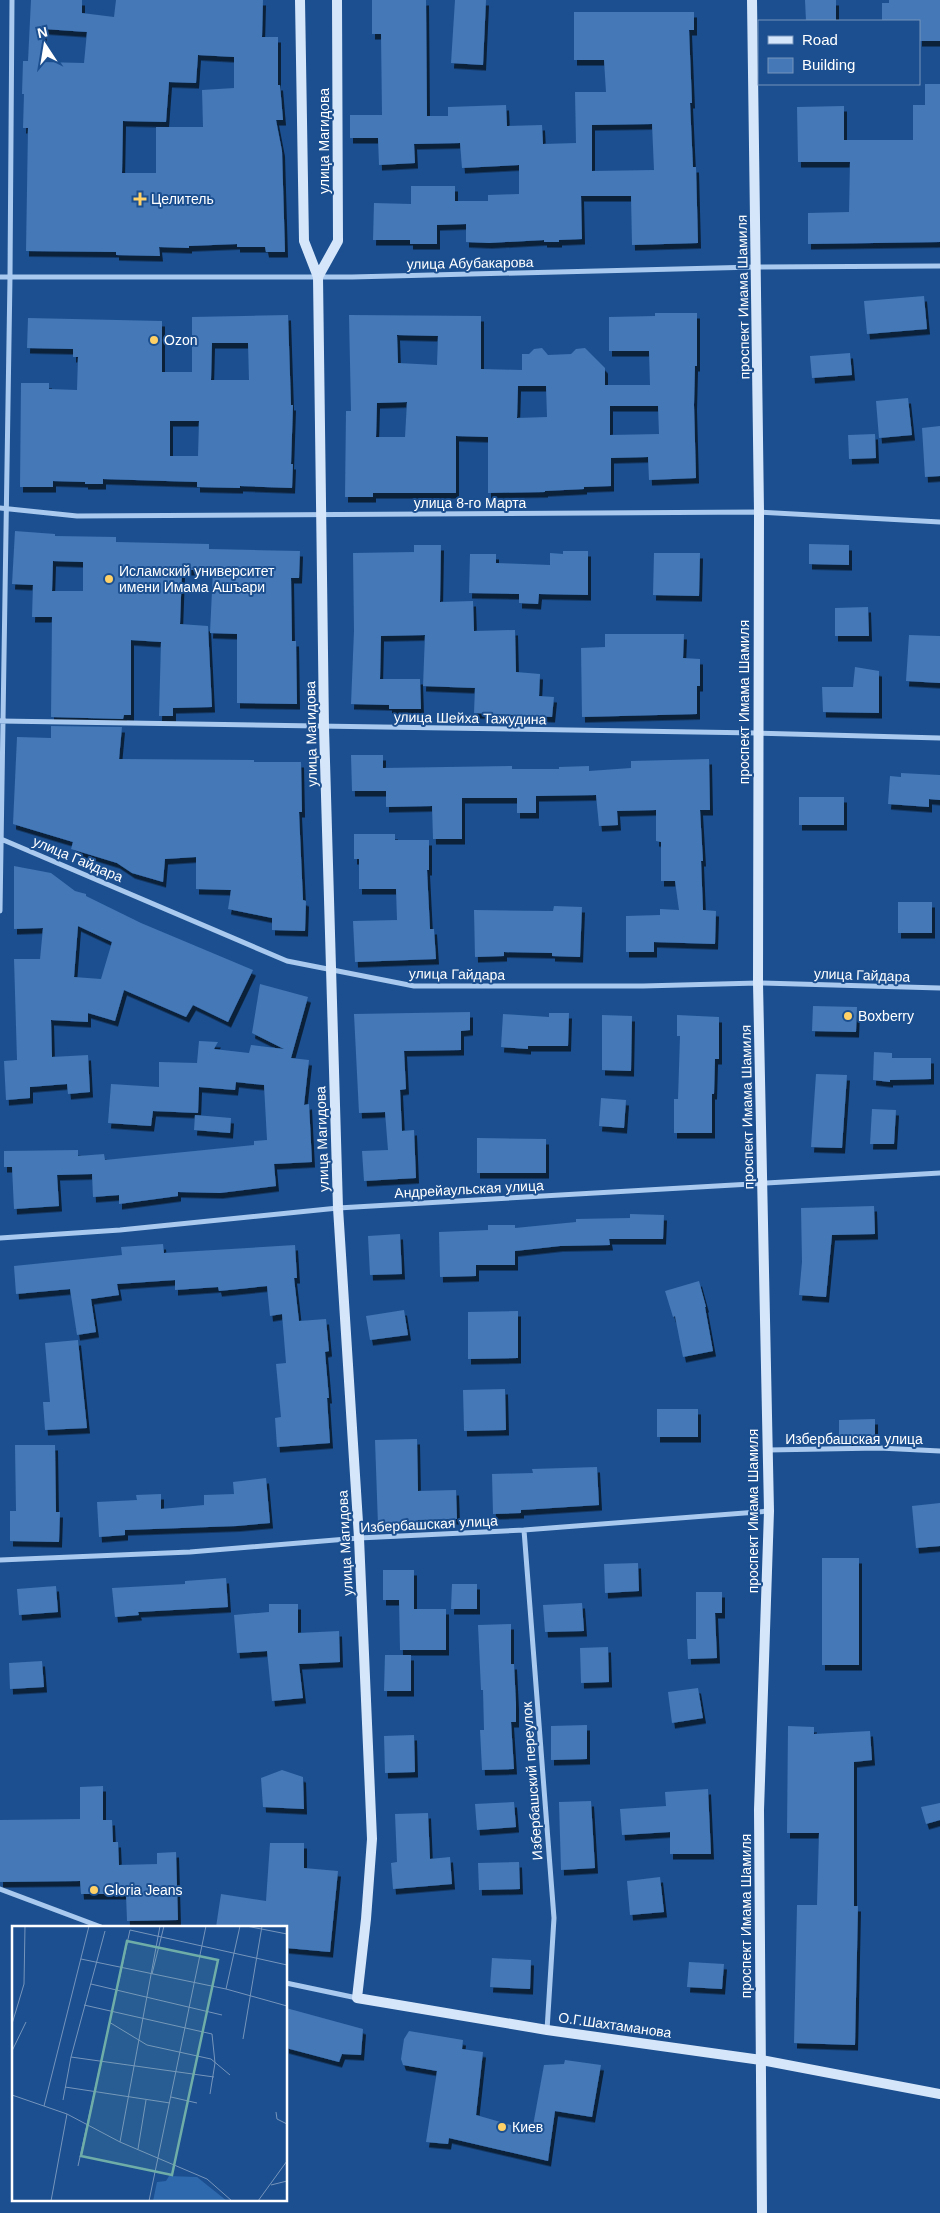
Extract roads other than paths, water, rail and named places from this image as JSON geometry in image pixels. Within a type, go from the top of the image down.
[{"type":"main road","name":"улица Магидова","points":[[300,0],[304,240],[318,277],[323,515],[324,727],[338,1208],[359,1538],[372,1840],[357,1998]]},
{"type":"main road","name":"улица Магидова","points":[[318,277],[338,241],[337,0]]},
{"type":"main road","name":"проспект Имама Шамиля","points":[[752,0],[759,512],[758,983],[769,1511],[759,1810],[762,2213]]},
{"type":"main road","name":"О.Г.Шахтаманова","points":[[357,1998],[547,2030],[761,2060],[940,2094]]},
{"type":"street","points":[[0,911],[10,277],[12,0]]},
{"type":"street","name":"улица Абубакарова","points":[[0,277],[318,277],[756,267],[940,266]]},
{"type":"street","name":"улица 8-го Марта","points":[[0,508],[77,516],[759,512],[940,522]]},
{"type":"street","name":"улица Шейха Тажудина","points":[[2,720],[324,727],[758,732],[940,738]]},
{"type":"street","name":"улица Гайдара","points":[[1,839],[287,961],[331,968],[357,976],[414,986],[643,986],[758,983],[940,988]]},
{"type":"street","name":"Андрейаульская улица","points":[[0,1238],[120,1230],[338,1208],[940,1173]]},
{"type":"street","name":"Избербашская улица","points":[[768,1450],[879,1448],[940,1451]]},
{"type":"street","name":"Избербашская улица","points":[[0,1560],[190,1552],[359,1538],[524,1530],[769,1511]]},
{"type":"street","name":"Избербашский переулок","points":[[524,1530],[554,1918],[547,2030]]},
{"type":"street","points":[[0,1889],[98,1926]]},
{"type":"street","name":"О.Г.Шахтаманова","points":[[288,1983],[357,1998]]},
{"type":"place","name":"Целитель","points":[[140,199]]},
{"type":"place","name":"Ozon","points":[[154,340]]},
{"type":"place","name":"Исламский университет имени Имама Ашъари","points":[[109,579]]},
{"type":"place","name":"Boxberry","points":[[848,1016]]},
{"type":"place","name":"Gloria Jeans","points":[[94,1890]]},
{"type":"place","name":"Киев","points":[[502,2127]]}]
